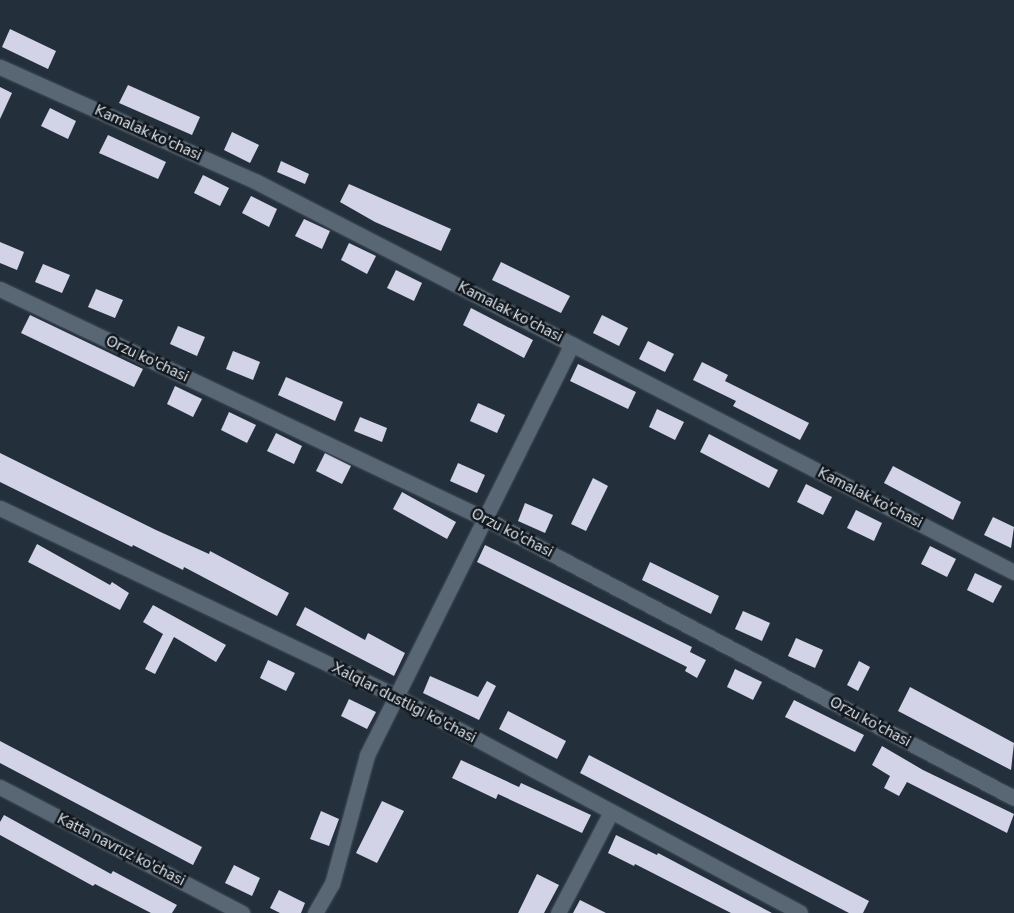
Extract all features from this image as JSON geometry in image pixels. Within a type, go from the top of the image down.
[{"type":"street","name":"Kamalak ko'chasi","points":[[0,67],[255,181],[1014,572]]},
{"type":"street","name":"Orzu ko'chasi","points":[[0,289],[486,519],[1014,798]]},
{"type":"street","points":[[315,913],[332,884],[367,756],[572,344]]},
{"type":"street","name":"Xalqlar dustligi ko'chasi","points":[[0,508],[398,697],[611,812],[776,907],[800,913]]},
{"type":"street","name":"Katta navruz ko'chasi","points":[[0,787],[242,913]]},
{"type":"street","points":[[558,913],[611,812]]},
{"type":"building","points":[[10,29],[56,51],[48,69],[2,47]]},
{"type":"building","points":[[128,85],[200,117],[192,135],[119,103]]},
{"type":"building","points":[[0,87],[12,93],[0,119]]},
{"type":"building","points":[[50,108],[76,121],[68,139],[41,126]]},
{"type":"building","points":[[232,132],[259,145],[250,163],[224,150]]},
{"type":"building","points":[[108,135],[166,162],[158,179],[99,153]]},
{"type":"building","points":[[281,161],[309,174],[305,184],[277,172]]},
{"type":"building","points":[[203,175],[229,188],[220,206],[194,193]]},
{"type":"building","points":[[349,184],[451,229],[441,251],[375,222],[340,202]]},
{"type":"building","points":[[251,196],[277,209],[269,227],[242,213]]},
{"type":"building","points":[[304,219],[330,231],[322,249],[295,236]]},
{"type":"building","points":[[0,242],[24,252],[17,270],[0,263]]},
{"type":"building","points":[[349,243],[376,256],[367,274],[341,260]]},
{"type":"building","points":[[501,262],[570,296],[561,313],[492,280]]},
{"type":"building","points":[[43,264],[70,275],[62,293],[35,282]]},
{"type":"building","points":[[396,270],[422,283],[414,301],[387,288]]},
{"type":"building","points":[[96,289],[123,300],[115,318],[88,307]]},
{"type":"building","points":[[471,308],[533,340],[524,358],[463,325]]},
{"type":"building","points":[[30,315],[143,369],[134,387],[21,333]]},
{"type":"building","points":[[602,315],[628,328],[619,346],[593,333]]},
{"type":"building","points":[[178,326],[205,337],[197,356],[170,344]]},
{"type":"building","points":[[648,341],[674,354],[665,372],[639,359]]},
{"type":"building","points":[[233,351],[260,362],[253,380],[226,369]]},
{"type":"building","points":[[702,362],[728,375],[725,381],[809,423],[800,440],[733,406],[736,401],[693,380]]},
{"type":"building","points":[[578,364],[636,392],[628,409],[570,381]]},
{"type":"building","points":[[286,377],[343,402],[335,421],[278,395]]},
{"type":"building","points":[[175,386],[202,399],[193,417],[167,404]]},
{"type":"building","points":[[478,403],[505,415],[497,433],[470,421]]},
{"type":"building","points":[[657,409],[684,422],[675,440],[649,427]]},
{"type":"building","points":[[229,412],[256,425],[247,443],[221,430]]},
{"type":"building","points":[[360,417],[387,428],[382,442],[354,431]]},
{"type":"building","points":[[276,433],[302,446],[294,464],[267,451]]},
{"type":"building","points":[[709,434],[778,470],[769,488],[700,452]]},
{"type":"building","points":[[0,453],[156,530],[209,554],[210,551],[289,593],[277,616],[184,567],[183,570],[133,545],[132,547],[0,482]]},
{"type":"building","points":[[325,453],[351,466],[342,484],[316,471]]},
{"type":"building","points":[[458,463],[485,475],[477,493],[450,481]]},
{"type":"building","points":[[893,466],[961,502],[953,520],[884,483]]},
{"type":"building","points":[[593,478],[608,486],[586,531],[571,524]]},
{"type":"building","points":[[806,484],[832,497],[823,515],[797,502]]},
{"type":"building","points":[[402,492],[456,522],[447,539],[393,509]]},
{"type":"building","points":[[525,503],[553,515],[545,533],[518,521]]},
{"type":"building","points":[[856,510],[882,523],[874,541],[847,528]]},
{"type":"building","points":[[993,517],[1014,527],[1011,548],[984,535]]},
{"type":"building","points":[[37,544],[110,585],[112,582],[129,593],[120,610],[28,562]]},
{"type":"building","points":[[485,545],[692,647],[690,652],[706,660],[697,678],[685,671],[687,667],[477,562]]},
{"type":"building","points":[[930,546],[956,559],[947,577],[921,564]]},
{"type":"building","points":[[650,562],[719,596],[711,614],[642,580]]},
{"type":"building","points":[[975,573],[1002,586],[993,603],[967,590]]},
{"type":"building","points":[[153,605],[226,645],[216,662],[174,637],[155,674],[145,669],[163,634],[143,622]]},
{"type":"building","points":[[305,607],[365,640],[368,633],[405,653],[394,676],[296,625]]},
{"type":"building","points":[[743,611],[770,623],[762,641],[735,629]]},
{"type":"building","points":[[796,638],[823,650],[815,668],[788,656]]},
{"type":"building","points":[[268,660],[295,673],[286,691],[260,678]]},
{"type":"building","points":[[859,661],[870,667],[858,691],[847,685]]},
{"type":"building","points":[[735,669],[762,682],[753,700],[727,687]]},
{"type":"building","points":[[430,676],[478,697],[487,681],[496,686],[479,720],[423,693]]},
{"type":"building","points":[[910,687],[1014,743],[1011,770],[898,711]]},
{"type":"building","points":[[349,699],[376,712],[367,729],[341,716]]},
{"type":"building","points":[[794,700],[864,735],[855,752],[785,717]]},
{"type":"building","points":[[508,711],[566,741],[557,759],[499,729]]},
{"type":"building","points":[[0,741],[202,847],[193,865],[0,763]]},
{"type":"building","points":[[882,746],[923,770],[1014,814],[1007,833],[907,782],[899,796],[884,788],[890,776],[872,765]]},
{"type":"building","points":[[589,755],[869,901],[863,913],[849,913],[580,773]]},
{"type":"building","points":[[461,760],[519,787],[521,783],[591,815],[582,833],[498,794],[496,799],[452,778]]},
{"type":"building","points":[[382,801],[404,811],[377,863],[356,853]]},
{"type":"building","points":[[321,811],[339,819],[329,846],[310,839]]},
{"type":"building","points":[[4,815],[111,874],[113,871],[177,905],[172,913],[151,913],[95,884],[93,886],[0,835],[0,822]]},
{"type":"building","points":[[616,835],[657,855],[658,853],[772,913],[731,913],[635,864],[634,866],[608,853]]},
{"type":"building","points":[[234,865],[260,878],[252,896],[225,883]]},
{"type":"building","points":[[537,874],[559,885],[544,913],[518,913]]},
{"type":"building","points":[[279,890],[305,903],[301,913],[280,913],[270,908]]},
{"type":"building","points":[[580,900],[606,913],[573,913]]}]
